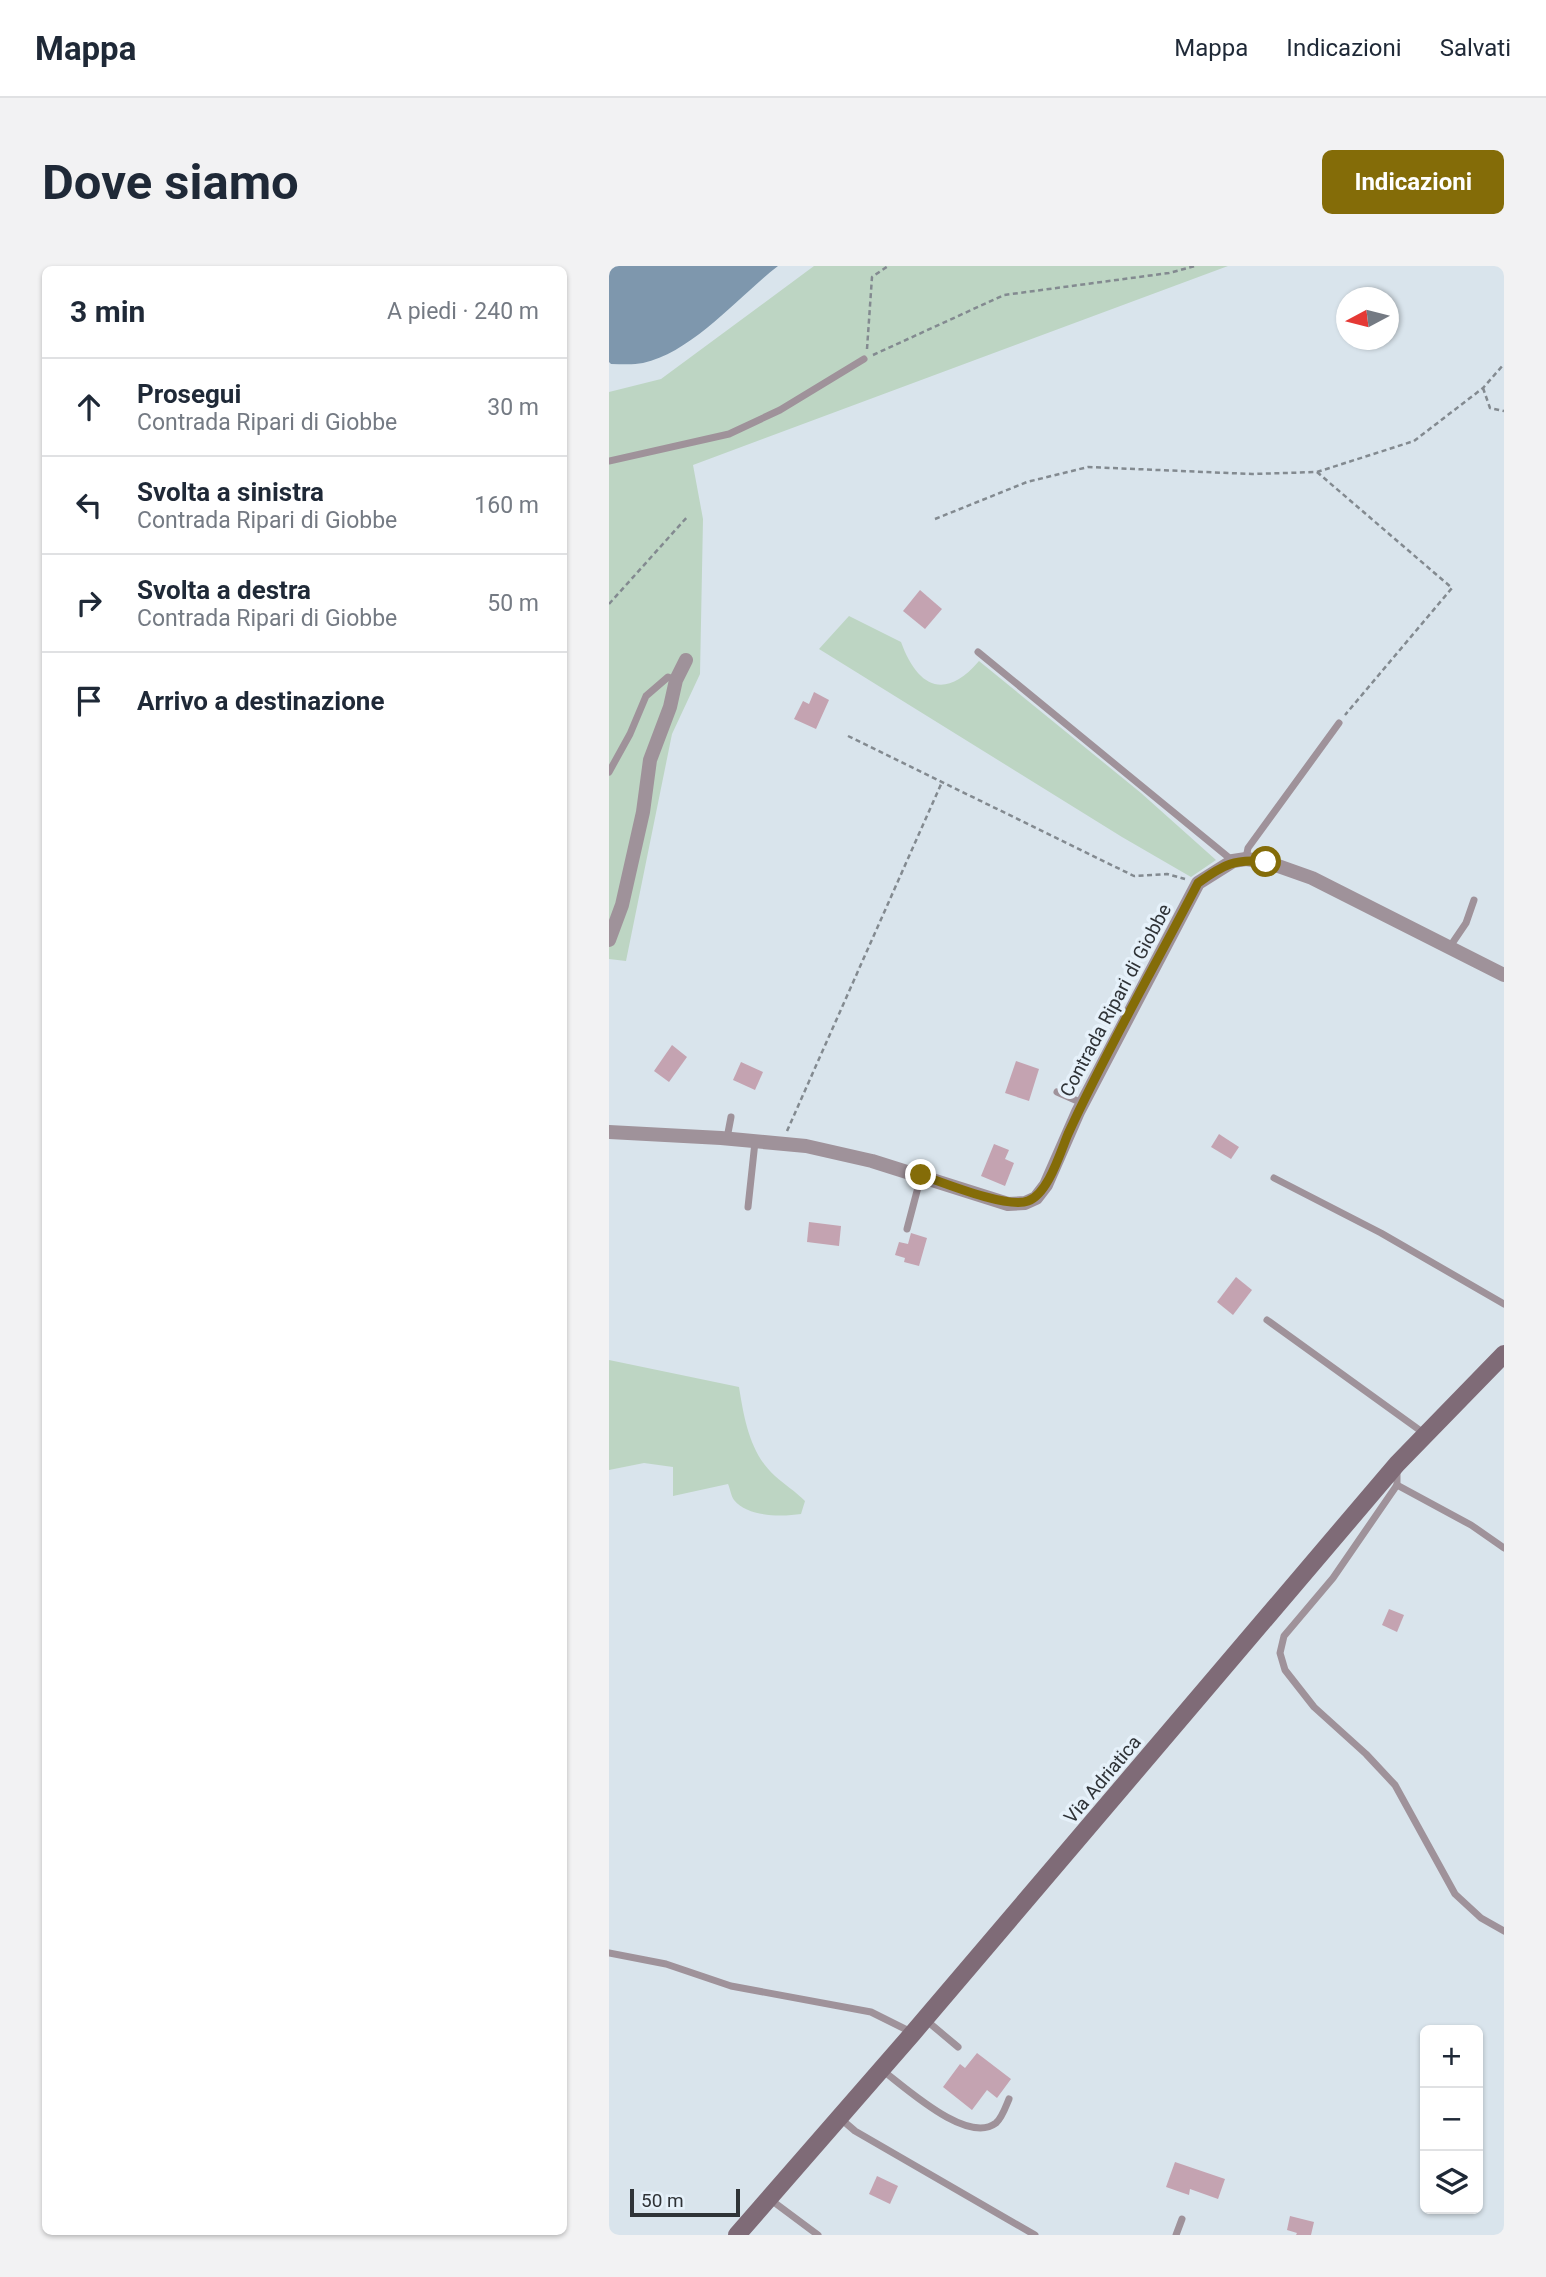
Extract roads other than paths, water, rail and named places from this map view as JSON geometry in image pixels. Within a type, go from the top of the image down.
[{"type":"main road","name":"Via Adriatica","points":[[737,2235],[919,2026],[1397,1464],[1504,1354]]},
{"type":"street","points":[[609,940],[622,905],[643,812],[650,761],[685,660]]},
{"type":"street","name":"Contrada Ripari di Giobbe","points":[[609,1132],[727,1138],[819,1149],[921,1175],[1008,1204],[1025,1203],[1036,1198],[1046,1185],[1083,1103],[1198,883],[1240,860]]},
{"type":"street","points":[[1240,860],[1266,862],[1312,878],[1504,975]]},
{"type":"lane","points":[[609,461],[738,430],[780,410],[864,359]]},
{"type":"lane","points":[[978,652],[1240,860],[1339,723]]},
{"type":"lane","points":[[609,772],[630,734],[646,696],[668,677],[676,680]]},
{"type":"lane","points":[[1449,948],[1466,923],[1474,900]]},
{"type":"lane","points":[[1057,1092],[1083,1103]]},
{"type":"lane","points":[[727,1138],[731,1117]]},
{"type":"lane","points":[[748,1207],[755,1141]]},
{"type":"lane","points":[[907,1229],[921,1175]]},
{"type":"lane","points":[[1274,1178],[1381,1233],[1504,1304]]},
{"type":"lane","points":[[1268,1320],[1425,1434]]},
{"type":"lane","points":[[1397,1464],[1397,1485],[1333,1578],[1284,1636],[1280,1653],[1285,1670],[1314,1707],[1366,1754],[1395,1785],[1455,1894],[1481,1918],[1504,1931]]},
{"type":"lane","points":[[1397,1485],[1471,1525],[1504,1548]]},
{"type":"lane","points":[[609,1954],[666,1964],[731,1986],[871,2012],[919,2026],[958,2047]]},
{"type":"lane","points":[[881,2070],[935,2110],[966,2128],[988,2127],[998,2122],[1009,2099]]},
{"type":"lane","points":[[840,2117],[855,2131],[1035,2235]]},
{"type":"lane","points":[[769,2199],[818,2235]]},
{"type":"lane","points":[[1176,2235],[1182,2219]]},
{"type":"water","points":[[609,266],[778,266],[715,322],[680,347],[643,363],[611,364]]}]
